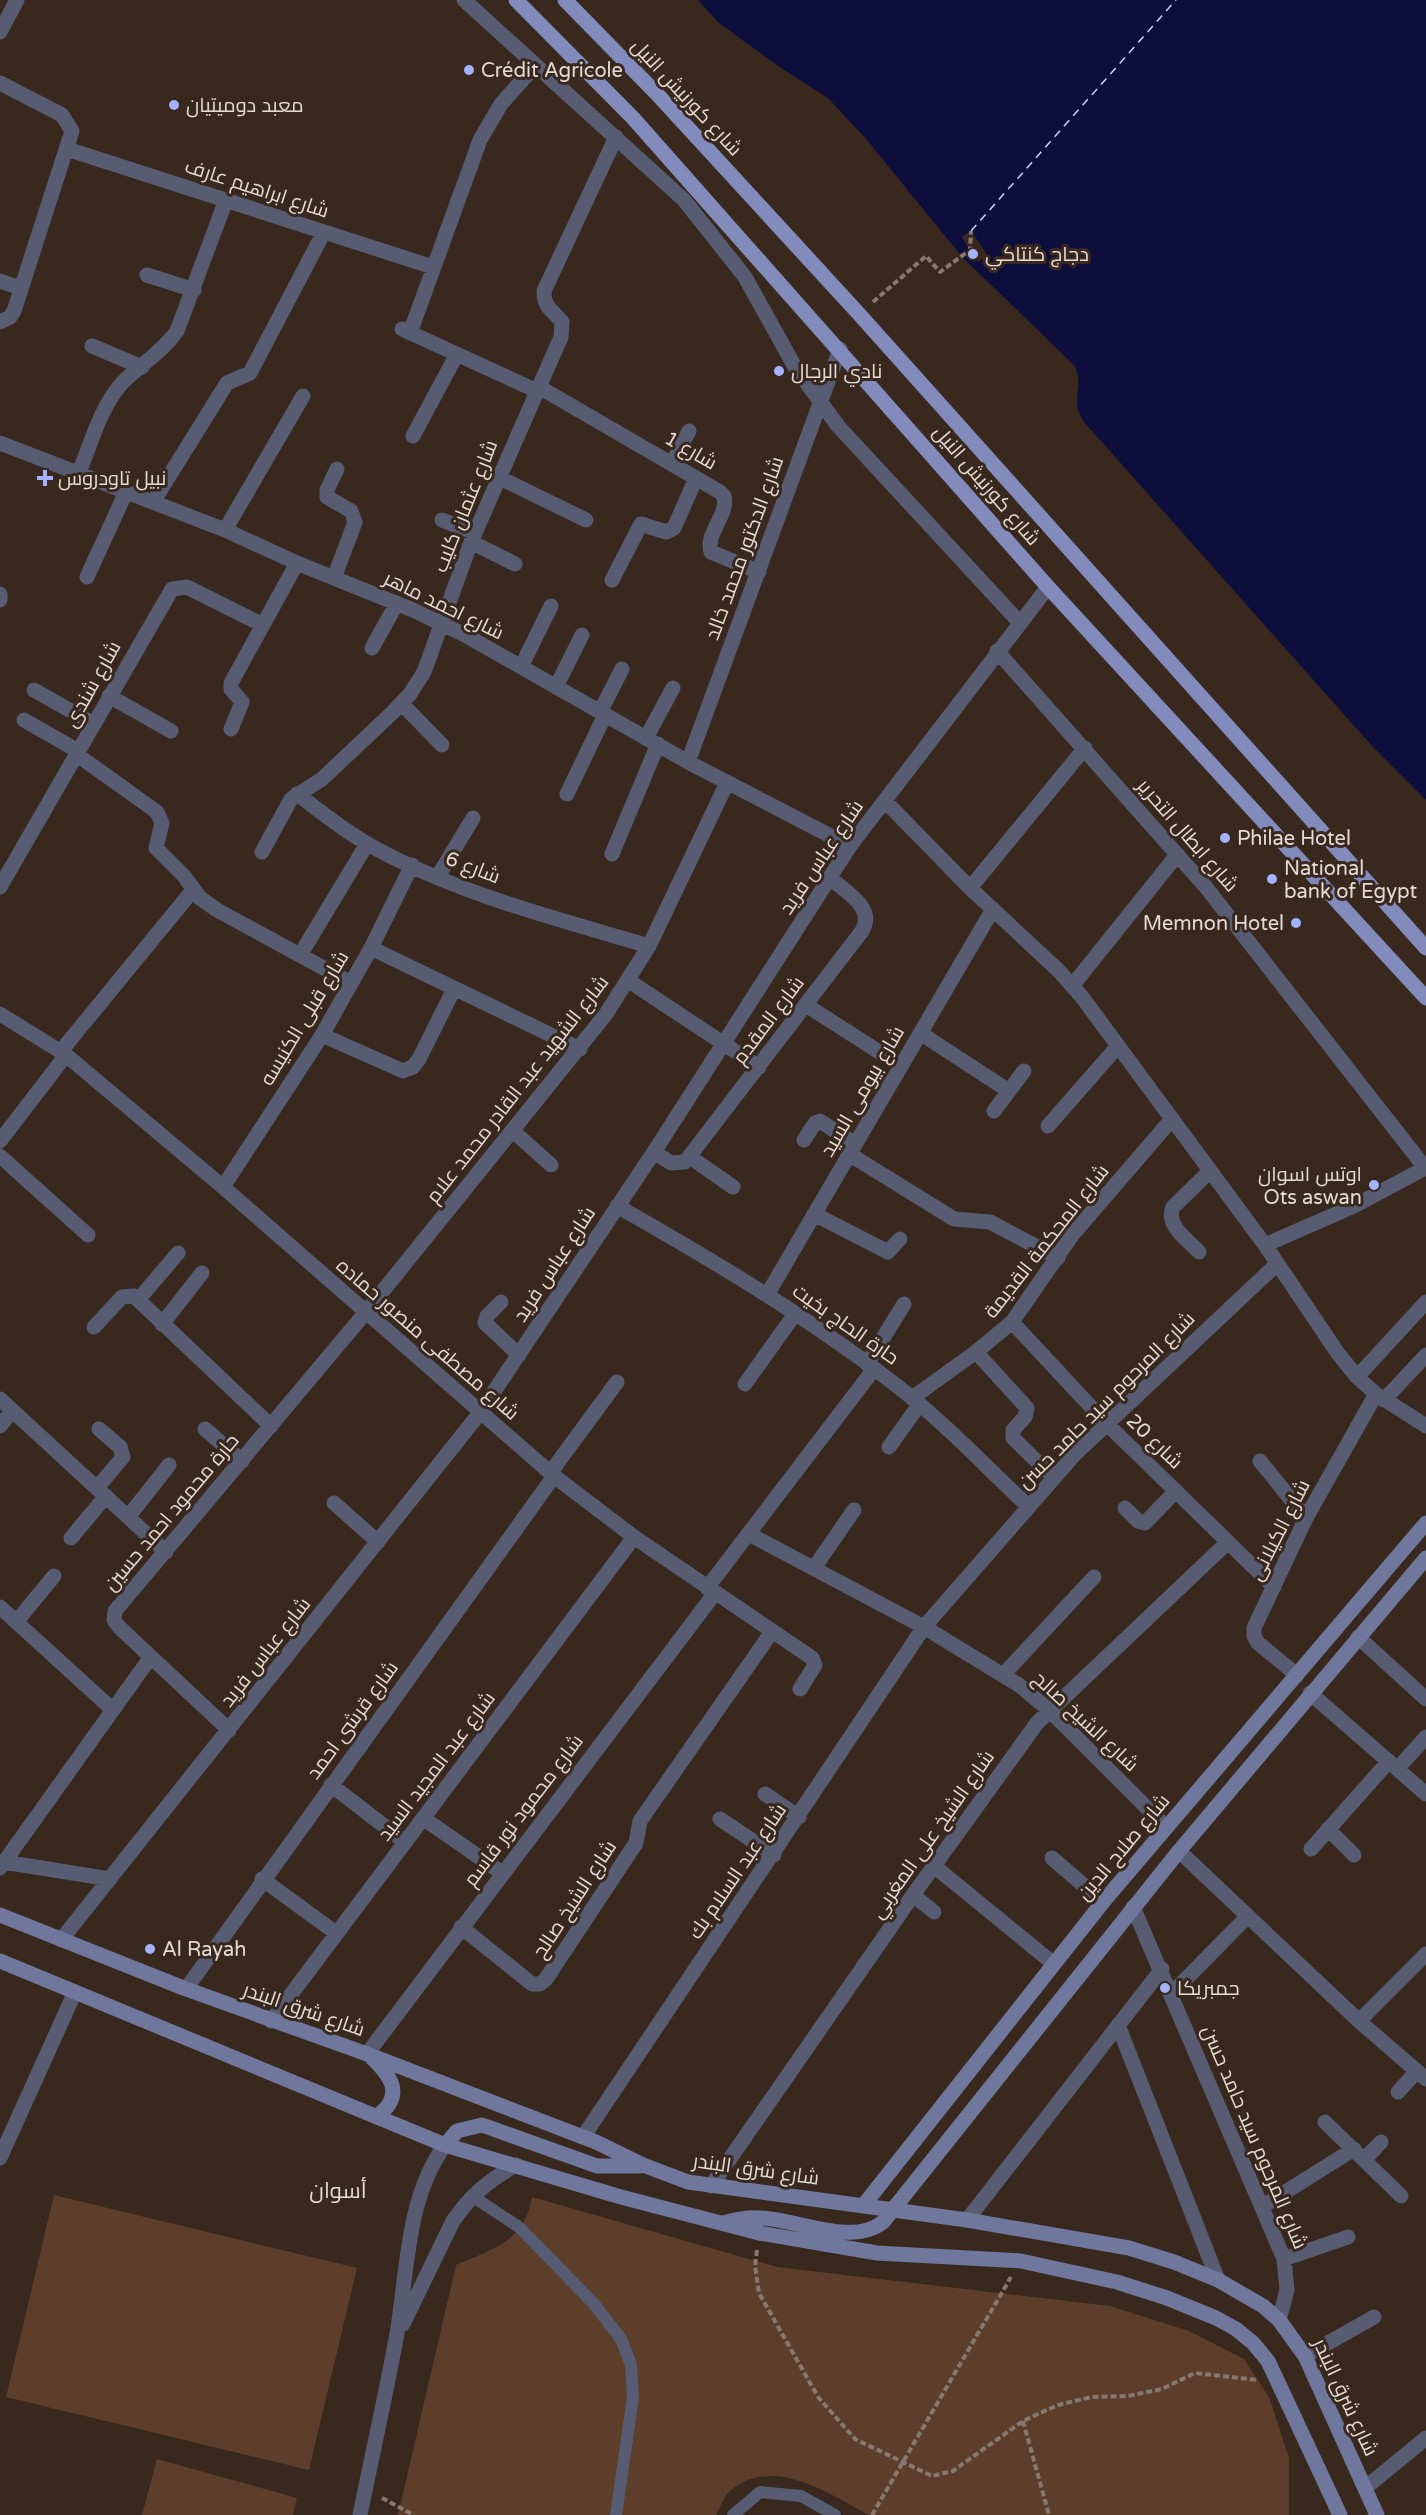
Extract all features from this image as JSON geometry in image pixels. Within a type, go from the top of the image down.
[{"type":"main road","name":"شارع كورنيش النيل","points":[[516,0],[633,118],[840,349],[1048,587],[1426,998]]},
{"type":"main road","name":"شارع كورنيش النيل","points":[[565,0],[657,94],[859,314],[1426,948]]},
{"type":"main road","name":"شارع صلاح الدين","points":[[863,2206],[1103,1902],[1426,1523]]},
{"type":"main road","points":[[721,2224],[762,2217],[855,2233],[873,2230],[893,2210],[1179,1851],[1310,1693],[1424,1563]]},
{"type":"main road","name":"شارع شرق البندر","points":[[0,1915],[186,1989],[367,2054],[583,2137],[644,2166],[676,2178],[711,2186],[780,2192],[967,2220],[1129,2248],[1218,2280],[1263,2306],[1279,2320],[1305,2356],[1377,2515]]},
{"type":"main road","points":[[0,1961],[445,2145],[621,2198],[759,2233],[877,2253],[1021,2261],[1117,2282],[1167,2298],[1215,2318],[1236,2329],[1253,2343],[1279,2380],[1340,2515]]},
{"type":"main road","points":[[367,2054],[391,2079],[393,2090],[391,2101],[376,2117]]},
{"type":"main road","points":[[445,2145],[458,2131],[482,2125],[597,2166],[644,2166]]},
{"type":"street","points":[[0,32],[17,0]]},
{"type":"street","points":[[464,0],[684,200],[716,237],[745,277],[795,368],[838,426],[1020,623]]},
{"type":"street","points":[[433,267],[480,140],[501,104],[535,66]]},
{"type":"street","points":[[0,83],[62,115],[72,131],[21,288],[10,317],[0,322]]},
{"type":"street","name":"شارع عثمان كليب","points":[[262,852],[286,806],[297,794],[321,779],[401,703],[424,672],[473,538],[563,330],[562,322],[548,310],[544,302],[544,291],[616,137]]},
{"type":"street","name":"شارع ابراهيم عارف","points":[[67,149],[433,267]]},
{"type":"street","points":[[78,475],[109,401],[123,382],[166,346],[177,331],[226,200]]},
{"type":"street","points":[[153,502],[227,383],[250,373],[324,232]]},
{"type":"street","name":"شارع 1","points":[[433,267],[406,331],[538,389],[720,492],[726,501],[710,543],[711,552],[759,572]]},
{"type":"street","points":[[147,275],[194,290]]},
{"type":"street","points":[[0,281],[21,288]]},
{"type":"street","points":[[92,346],[142,367]]},
{"type":"street","name":"شارع الدكتور محمد خالد","points":[[688,762],[840,349]]},
{"type":"street","points":[[412,436],[457,354]]},
{"type":"street","points":[[225,530],[303,396]]},
{"type":"street","points":[[672,464],[689,431]]},
{"type":"street","name":"شارع احمد ماهر","points":[[0,443],[225,530],[442,624],[688,762],[850,846]]},
{"type":"street","points":[[334,578],[355,522],[351,511],[327,497],[327,490],[337,469]]},
{"type":"street","points":[[498,477],[586,520]]},
{"type":"street","points":[[612,580],[641,524],[666,532],[674,528],[696,478]]},
{"type":"street","points":[[87,577],[126,492]]},
{"type":"street","points":[[442,520],[515,564]]},
{"type":"street","points":[[231,729],[242,702],[231,689],[231,683],[297,563]]},
{"type":"street","name":"شارع شندى","points":[[0,887],[172,589],[187,587],[263,625]]},
{"type":"street","name":"شارع عباس فريد","points":[[61,1940],[479,1414],[654,1152],[850,846],[1048,587]]},
{"type":"street","points":[[0,594],[0,600]]},
{"type":"street","points":[[372,648],[397,603]]},
{"type":"street","points":[[520,667],[551,606]]},
{"type":"street","points":[[556,687],[582,636]]},
{"type":"street","name":"شارع ابطال التحرير","points":[[997,651],[1085,748],[1233,921],[1426,1168]]},
{"type":"street","points":[[567,794],[622,669]]},
{"type":"street","points":[[612,854],[673,688]]},
{"type":"street","points":[[34,690],[94,723]]},
{"type":"street","points":[[109,696],[171,731]]},
{"type":"street","points":[[401,703],[442,745]]},
{"type":"street","points":[[24,720],[77,752],[158,812],[162,823],[156,848],[184,876],[200,898],[235,921],[351,983]]},
{"type":"street","points":[[970,888],[1085,748]]},
{"type":"street","name":"شارع الشهيد عبد القادر محمد علام","points":[[366,1312],[580,1049],[629,981],[649,946],[727,783]]},
{"type":"street","name":"شارع 6","points":[[297,794],[367,844],[412,865],[532,910],[649,946]]},
{"type":"street","points":[[885,801],[970,888],[1072,986],[1265,1245],[1357,1377],[1380,1397],[1426,1426]]},
{"type":"street","points":[[438,876],[472,818]]},
{"type":"street","points":[[300,955],[367,844]]},
{"type":"street","points":[[1072,986],[1177,855]]},
{"type":"street","name":"شارع قبلى الكنيسه","points":[[223,1187],[322,1035],[371,948],[412,865]]},
{"type":"street","name":"شارع المقدم","points":[[690,1156],[866,924],[864,908],[830,878]]},
{"type":"street","points":[[0,1141],[63,1053],[194,890]]},
{"type":"street","name":"شارع بيومى السيد","points":[[767,1295],[993,909]]},
{"type":"street","points":[[371,948],[580,1049]]},
{"type":"street","points":[[629,981],[759,1067]]},
{"type":"street","points":[[322,1035],[403,1071],[413,1067],[419,1059],[454,989]]},
{"type":"street","points":[[806,1005],[901,1066]]},
{"type":"street","name":"شارع مصطفى منصور حماده","points":[[0,1014],[63,1053],[223,1187],[479,1414],[552,1474],[634,1537],[814,1661],[814,1669],[800,1689]]},
{"type":"street","points":[[920,1033],[1009,1091]]},
{"type":"street","points":[[1048,1126],[1118,1046]]},
{"type":"street","points":[[994,1111],[1024,1071]]},
{"type":"street","name":"شارع المحكمة القديمة","points":[[889,1447],[916,1401],[1012,1322],[1073,1234],[1172,1119]]},
{"type":"street","points":[[804,1140],[815,1123],[820,1120],[852,1149],[954,1219],[990,1222],[1058,1258]]},
{"type":"street","points":[[513,1131],[551,1165]]},
{"type":"street","points":[[654,1152],[678,1164],[690,1156],[733,1187]]},
{"type":"street","points":[[0,1156],[88,1235]]},
{"type":"street","points":[[1265,1245],[1346,1210],[1426,1168]]},
{"type":"street","points":[[1198,1252],[1170,1217],[1173,1207],[1210,1171]]},
{"type":"street","name":"حارة الحاج بخيت","points":[[617,1206],[767,1295],[871,1367],[916,1401],[1028,1506]]},
{"type":"street","points":[[814,1214],[888,1252],[900,1239]]},
{"type":"street","points":[[138,1300],[178,1253]]},
{"type":"street","name":"شارع المرحوم سيد حامد حسن","points":[[924,1627],[1028,1506],[1106,1423],[1277,1263]]},
{"type":"street","points":[[162,1324],[202,1273]]},
{"type":"street","points":[[94,1327],[122,1297],[134,1296],[271,1426]]},
{"type":"street","points":[[501,1302],[487,1316],[485,1323],[519,1355]]},
{"type":"street","points":[[1357,1377],[1426,1302]]},
{"type":"street","name":"شارع محمود نور قاسم","points":[[367,2054],[711,1590],[871,1367],[904,1304]]},
{"type":"street","name":"حارة محمود احمد حسين","points":[[229,1730],[119,1627],[114,1620],[115,1611],[366,1312]]},
{"type":"street","points":[[745,1384],[795,1314]]},
{"type":"street","name":"شارع 20","points":[[1012,1322],[1106,1423],[1274,1587]]},
{"type":"street","points":[[976,1352],[1027,1408],[1025,1417],[1013,1430],[1013,1438],[1054,1478]]},
{"type":"street","name":"شارع الكيلانى","points":[[1296,1675],[1258,1643],[1254,1636],[1254,1628],[1306,1518],[1380,1397],[1426,1355]]},
{"type":"street","name":"شارع قرشى احمد","points":[[186,1989],[617,1382]]},
{"type":"street","points":[[0,1399],[166,1551]]},
{"type":"street","points":[[0,1426],[12,1411]]},
{"type":"street","points":[[71,1538],[123,1457],[120,1447],[99,1429]]},
{"type":"street","points":[[205,1429],[242,1461]]},
{"type":"street","points":[[1260,1461],[1306,1518]]},
{"type":"street","points":[[128,1517],[169,1465]]},
{"type":"street","points":[[1125,1508],[1138,1521],[1145,1523],[1176,1491]]},
{"type":"street","points":[[334,1503],[378,1542]]},
{"type":"street","points":[[814,1568],[854,1510]]},
{"type":"street","name":"شارع الشيخ صالح","points":[[749,1534],[924,1627],[1003,1676],[1049,1710],[1166,1827]]},
{"type":"street","name":"شارع عبد المجيد السيد","points":[[271,2021],[634,1537]]},
{"type":"street","name":"شارع الشيخ على المغربي","points":[[711,2186],[913,1895],[1049,1710],[1228,1542]]},
{"type":"street","points":[[16,1622],[54,1576]]},
{"type":"street","points":[[1003,1676],[1094,1577]]},
{"type":"street","points":[[0,1607],[113,1710]]},
{"type":"street","name":"شارع عبد السلام بك","points":[[583,2137],[774,1855],[924,1627]]},
{"type":"street","name":"شارع الشيخ صالح","points":[[461,1927],[531,1984],[540,1984],[546,1979],[636,1843],[640,1821],[771,1633]]},
{"type":"street","points":[[1358,1637],[1426,1699]]},
{"type":"street","points":[[111,1879],[2,1864],[150,1658]]},
{"type":"street","points":[[1310,1693],[1426,1794]]},
{"type":"street","points":[[1311,1849],[1328,1829],[1393,1765],[1426,1737]]},
{"type":"street","points":[[331,1785],[405,1842]]},
{"type":"street","points":[[765,1794],[799,1817]]},
{"type":"street","points":[[423,1818],[502,1873]]},
{"type":"street","points":[[720,1819],[774,1855]]},
{"type":"street","points":[[1328,1829],[1354,1855]]},
{"type":"street","points":[[1179,1851],[1359,2021],[1421,2075],[1398,2092]]},
{"type":"street","points":[[1052,1858],[1103,1902]]},
{"type":"street","points":[[934,1866],[1054,1965]]},
{"type":"street","points":[[262,1879],[336,1933]]},
{"type":"street","points":[[913,1895],[934,1912]]},
{"type":"street","name":"شارع المرحوم سيد حامد حسن","points":[[1133,1907],[1162,1969],[1284,2259],[1287,2290],[1279,2320]]},
{"type":"street","points":[[1172,1993],[1247,1917]]},
{"type":"street","points":[[1359,2021],[1426,1954]]},
{"type":"street","points":[[967,2220],[1162,1969]]},
{"type":"street","points":[[0,2158],[75,1992]]},
{"type":"street","points":[[1118,2025],[1218,2280]]},
{"type":"street","points":[[1325,2122],[1401,2196]]},
{"type":"street","points":[[1263,2206],[1381,2142]]},
{"type":"street","points":[[360,2515],[396,2338],[419,2196],[428,2170],[445,2145]]},
{"type":"street","points":[[396,2338],[453,2221],[472,2196],[497,2176],[516,2165]]},
{"type":"street","points":[[1284,2259],[1348,2237]]},
{"type":"street","points":[[1305,2356],[1374,2317]]},
{"type":"street","points":[[1365,2488],[1426,2438]]},
{"type":"lane","points":[[472,2196],[519,2227],[594,2304],[621,2338],[631,2365],[633,2397],[616,2515]]},
{"type":"lane","points":[[733,2515],[760,2492],[801,2496],[835,2515]]},
{"type":"path","points":[[885,290],[926,256],[940,272],[970,250],[971,231]]},
{"type":"path","points":[[759,2233],[755,2266],[759,2293],[818,2397],[855,2439],[932,2476],[953,2471],[1023,2421],[1058,2405],[1092,2397],[1128,2396],[1162,2389],[1195,2373],[1247,2380],[1279,2380]]},
{"type":"path","points":[[872,2515],[1021,2261]]},
{"type":"path","points":[[1023,2421],[1049,2515]]},
{"type":"path","points":[[365,2490],[414,2515]]},
{"type":"shaded area","points":[[698,0],[1426,0],[1426,800],[1373,747],[1085,423],[1078,408],[1078,374],[1075,366],[962,257],[867,140],[828,98],[781,68],[719,23]]},
{"type":"shaded area","points":[[54,2195],[357,2268],[309,2470],[6,2397]]},
{"type":"shaded area","points":[[532,2197],[777,2267],[1110,2306],[1189,2331],[1244,2359],[1269,2397],[1289,2458],[1289,2515],[869,2515],[801,2481],[764,2476],[746,2481],[730,2491],[716,2515],[398,2515],[456,2265],[494,2248],[515,2234],[528,2212]]},
{"type":"shaded area","points":[[157,2459],[297,2498],[293,2515],[142,2515]]},
{"type":"pier","points":[[971,231],[988,256],[978,262],[971,251],[962,257],[960,255],[969,249],[962,237]]},
{"type":"ferry route","points":[[971,231],[1176,0]]},
{"type":"place","name":"Crédit Agricole","points":[[469,70]]},
{"type":"place","name":"معبد دوميتيان","points":[[174,105]]},
{"type":"place","name":"دجاج كنتاكي","points":[[973,254]]},
{"type":"place","name":"نادي الرجال","points":[[779,371]]},
{"type":"place","name":"نبيل تاودروس","points":[[45,478]]},
{"type":"place","name":"Philae Hotel","points":[[1225,838]]},
{"type":"place","name":"National bank of Egypt","points":[[1272,879]]},
{"type":"place","name":"Memnon Hotel","points":[[1296,923]]},
{"type":"place","name":"اوتس اسوان Ots aswan","points":[[1374,1185]]},
{"type":"place","name":"Al Rayah","points":[[150,1949]]},
{"type":"place","name":"جمبريكا","points":[[1165,1988]]},
{"type":"district","name":"أسوان","points":[[338,2190]]}]
